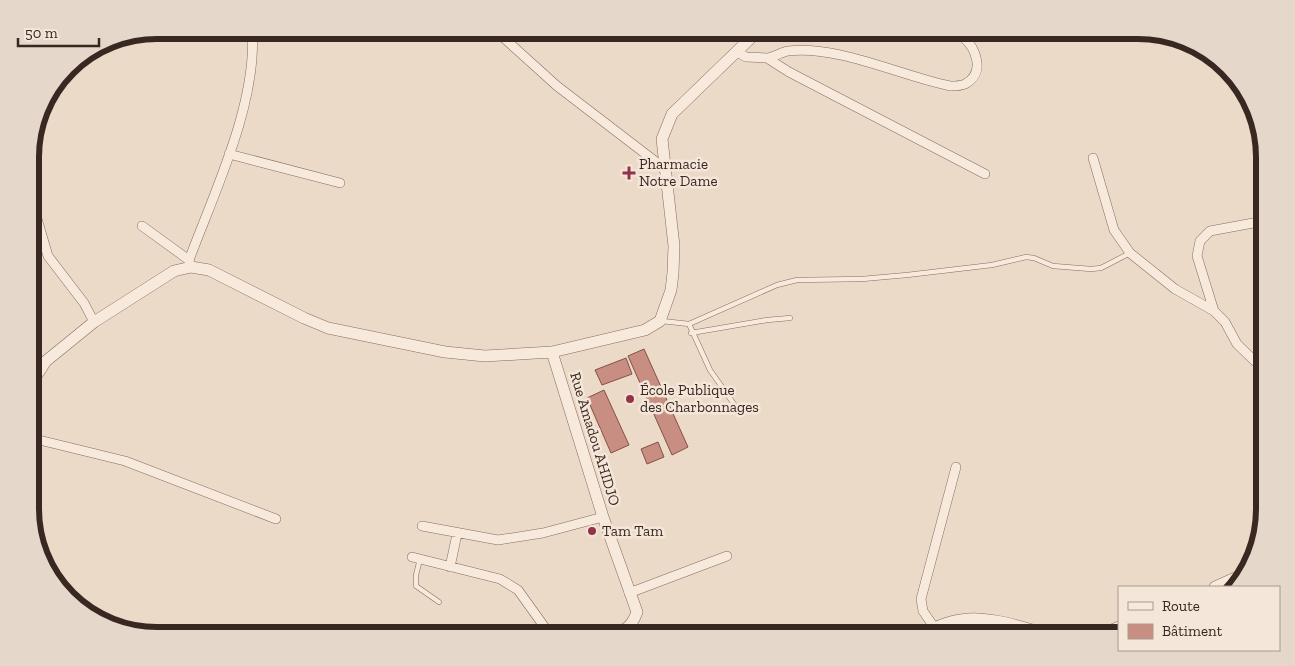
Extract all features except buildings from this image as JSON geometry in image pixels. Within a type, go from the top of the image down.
[{"type":"street","points":[[39,372],[46,361],[94,322],[174,271],[190,263],[229,154],[245,102],[250,72],[252,39]]},
{"type":"street","points":[[505,39],[563,92],[664,168]]},
{"type":"street","points":[[142,226],[190,263],[209,270],[304,318],[349,334],[445,352],[485,356],[552,352],[645,330],[660,321],[671,290],[674,264],[672,217],[664,168],[662,139],[672,114],[750,39]]},
{"type":"street","points":[[737,52],[746,57],[767,58],[790,51],[824,53],[852,58],[938,84],[957,86],[965,85],[972,78],[977,67],[977,54],[965,39]]},
{"type":"street","points":[[767,58],[789,72],[985,174]]},
{"type":"street","points":[[229,154],[340,183]]},
{"type":"street","points":[[1093,158],[1114,230],[1130,253],[1174,289],[1214,311],[1225,322],[1237,344],[1256,362]]},
{"type":"street","points":[[1214,311],[1197,256],[1200,241],[1210,231],[1256,222]]},
{"type":"street","points":[[39,226],[48,256],[84,304],[94,322]]},
{"type":"street","name":"Rue Amadou AHIDJO","points":[[552,352],[602,516],[637,612],[630,627]]},
{"type":"street","points":[[39,440],[125,461],[276,519]]},
{"type":"street","points":[[956,467],[920,599],[923,611],[934,627],[951,621],[976,618],[1001,620],[1024,627]]},
{"type":"street","points":[[422,526],[457,534],[498,540],[519,538],[602,516]]},
{"type":"street","points":[[450,568],[457,534]]},
{"type":"street","points":[[629,593],[727,556]]},
{"type":"street","points":[[416,558],[500,579],[518,590],[545,627]]},
{"type":"street","points":[[1217,586],[1233,579]]},
{"type":"lane","points":[[660,321],[689,324],[777,285],[792,281],[907,275],[927,271],[992,265],[1026,257],[1053,266],[1091,269],[1101,268],[1130,253]]},
{"type":"lane","points":[[691,333],[790,318]]},
{"type":"lane","points":[[689,324],[691,333],[710,370],[736,407]]},
{"type":"lane","points":[[416,558],[416,586],[439,602]]},
{"type":"place","name":"Pharmacie Notre Dame","points":[[629,173]]},
{"type":"place","name":"École Publique des Charbonnages","points":[[630,399]]},
{"type":"place","name":"Tam Tam","points":[[592,531]]}]
